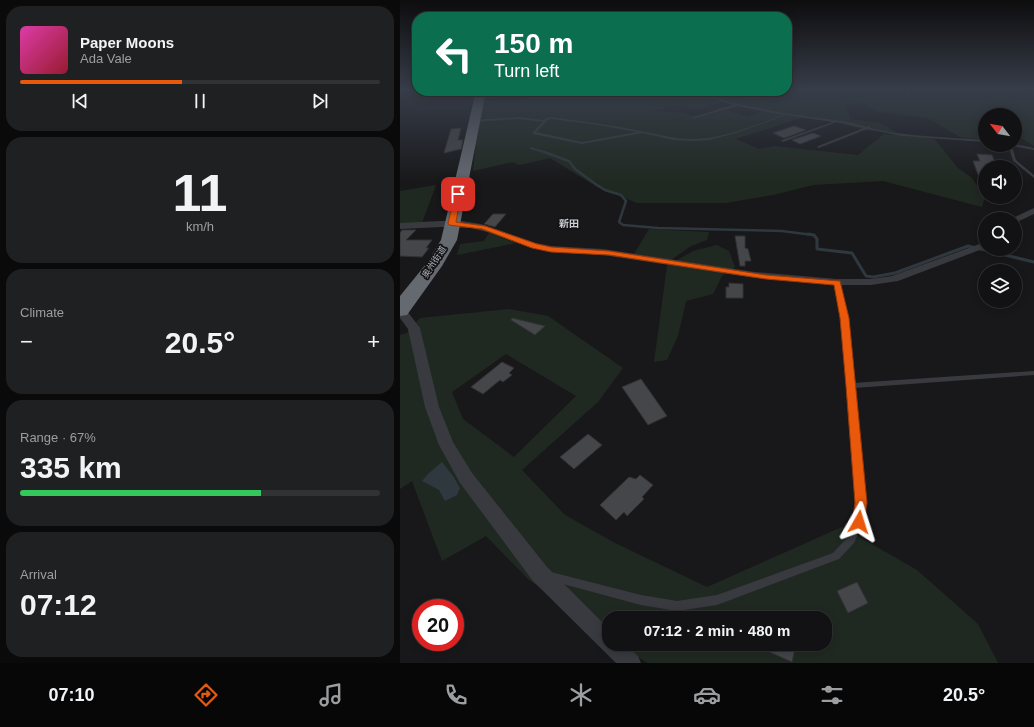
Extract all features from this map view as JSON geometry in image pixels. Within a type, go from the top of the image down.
[{"type":"highway","name":"奥州街道","points":[[400,310],[442,253],[449,240],[473,121]]},
{"type":"street","points":[[1022,217],[1034,211]]},
{"type":"street","points":[[400,226],[452,223],[483,227],[535,246],[551,250],[609,253],[766,277],[838,283],[879,282],[894,279],[978,248]]},
{"type":"street","points":[[400,310],[414,328],[432,407],[447,445],[466,478],[540,574],[602,636]]},
{"type":"street","points":[[618,651],[631,663]]},
{"type":"lane","points":[[473,121],[489,120]]},
{"type":"lane","points":[[536,120],[545,121]]},
{"type":"lane","points":[[566,120],[598,124],[683,140],[699,140],[722,136],[769,120]]},
{"type":"lane","points":[[830,120],[902,135],[978,140]]},
{"type":"lane","points":[[545,121],[534,134],[582,143],[643,132]]},
{"type":"lane","points":[[783,142],[838,121]]},
{"type":"lane","points":[[820,147],[869,127]]},
{"type":"lane","points":[[1022,147],[1034,149]]},
{"type":"lane","points":[[1012,152],[1014,160],[1034,177]]},
{"type":"lane","points":[[540,574],[641,600],[677,606],[717,600],[836,556],[851,540],[859,522],[861,503],[844,318],[838,283]]},
{"type":"lane","points":[[851,386],[1034,373]]},
{"type":"shaded area","points":[[480,120],[795,120],[736,139],[759,149],[774,146],[858,155],[884,134],[934,138],[957,167],[972,178],[978,187],[978,204],[983,204],[982,207],[883,181],[813,185],[773,195],[725,203],[637,203],[597,187],[550,158],[520,165],[512,162],[473,171]]},
{"type":"shaded area","points":[[817,120],[858,120],[881,123],[897,132],[865,130],[835,122]]},
{"type":"shaded area","points":[[930,120],[978,120],[978,139],[960,137]]},
{"type":"shaded area","points":[[1022,120],[1034,120],[1034,146],[1022,138]]},
{"type":"shaded area","points":[[436,185],[422,223],[400,223],[400,191]]},
{"type":"shaded area","points":[[649,229],[709,232],[707,240],[691,246],[671,260],[634,254]]},
{"type":"shaded area","points":[[489,233],[516,243],[457,255],[460,244],[484,241]]},
{"type":"shaded area","points":[[717,245],[729,251],[735,267],[722,276],[713,294],[686,301],[678,336],[667,360],[654,362],[667,266],[693,251]]},
{"type":"shaded area","points":[[509,309],[548,316],[623,368],[598,402],[522,470],[565,515],[615,543],[707,587],[842,527],[917,570],[978,624],[998,663],[647,663],[630,651],[832,651],[832,611],[602,611],[602,631],[529,580],[486,536],[442,561],[412,481],[400,489],[400,335],[407,333],[420,318]],"holes":[[[506,354],[576,396],[514,457],[463,419],[452,392]]]},
{"type":"shaded area","points":[[442,462],[460,488],[457,495],[445,501],[439,490],[422,481]]},
{"type":"building","points":[[794,126],[806,130],[784,138],[773,133]]},
{"type":"building","points":[[461,128],[458,140],[463,140],[461,149],[444,153],[451,129]]},
{"type":"building","points":[[813,133],[821,136],[800,144],[792,140]]},
{"type":"building","points":[[977,154],[992,155],[994,160],[980,160]]},
{"type":"building","points":[[973,161],[978,161],[978,174]]},
{"type":"building","points":[[493,214],[506,214],[495,227],[484,224]]},
{"type":"building","points":[[402,230],[416,230],[406,240],[432,240],[426,248],[429,248],[422,257],[400,256],[400,233]]},
{"type":"building","points":[[735,236],[745,236],[745,248],[748,249],[751,261],[745,261],[745,266],[740,266]]},
{"type":"building","points":[[729,283],[743,284],[743,298],[726,298],[726,287],[729,287]]},
{"type":"building","points":[[512,318],[545,326],[535,335],[511,320]]},
{"type":"building","points":[[502,362],[514,368],[509,373],[512,375],[503,382],[500,380],[483,394],[471,387]]},
{"type":"building","points":[[641,379],[667,416],[648,425],[622,387]]},
{"type":"building","points":[[588,434],[602,445],[574,469],[560,457]]},
{"type":"building","points":[[640,475],[653,485],[642,497],[644,499],[627,516],[624,512],[616,520],[600,505],[629,477],[636,479]]},
{"type":"building","points":[[857,582],[868,603],[848,613],[837,591]]},
{"type":"building","points":[[767,651],[794,651],[792,662]]},
{"type":"waterway","points":[[531,148],[545,152]]},
{"type":"waterway","points":[[545,152],[569,161],[575,169],[597,185],[605,190],[621,195],[626,201],[619,222],[623,225],[658,228],[782,231],[813,235]]},
{"type":"waterway","points":[[808,234],[814,235],[817,239],[817,249],[852,253],[866,276],[873,277],[895,273],[968,246],[1034,262]]},
{"type":"district","name":"新田","points":[[569,223]]},
{"type":"route","points":[[458,194],[452,223],[483,227],[535,246],[551,250],[609,253],[766,277],[838,283],[844,318],[851,386],[861,503],[859,522]]}]
